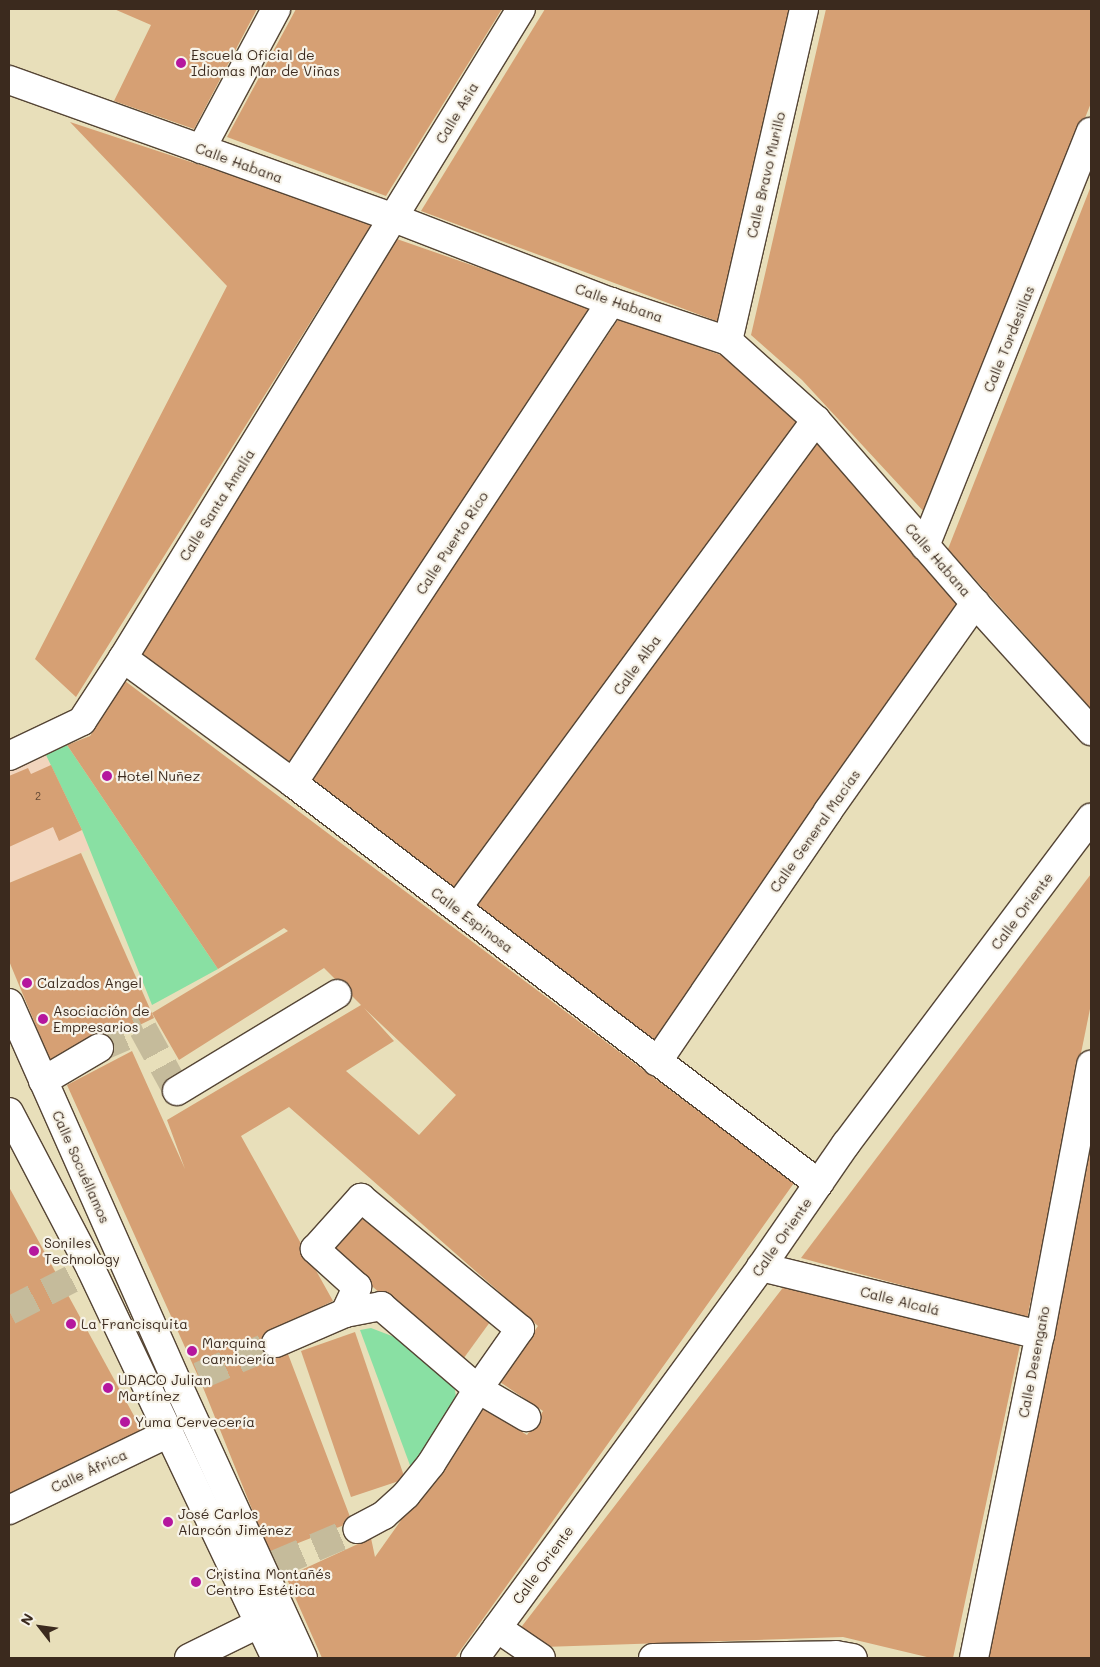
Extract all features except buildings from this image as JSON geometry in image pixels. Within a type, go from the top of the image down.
[{"type":"street","points":[[201,149],[276,9]]},
{"type":"street","name":"Calle Asia","points":[[394,218],[521,9]]},
{"type":"street","name":"Calle Bravo Murillo","points":[[728,340],[804,9]]},
{"type":"street","name":"Calle Habana","points":[[9,80],[394,218],[611,302],[728,340],[816,420],[975,603],[1091,731]]},
{"type":"street","name":"Calle Tordesillas","points":[[925,546],[1091,132]]},
{"type":"street","name":"Calle Santa Amalia","points":[[9,756],[82,721],[123,658],[394,218]]},
{"type":"street","name":"Calle Puerto Rico","points":[[293,784],[611,302]]},
{"type":"street","name":"Calle Alba","points":[[457,908],[816,420]]},
{"type":"street","name":"Calle General Macías","points":[[657,1062],[828,811],[975,603]]},
{"type":"street","name":"Calle Espinosa","points":[[123,658],[457,908],[818,1184]]},
{"type":"street","name":"Calle Oriente","points":[[475,1658],[761,1267],[818,1184],[1091,818]]},
{"type":"street","points":[[177,1091],[336,994]]},
{"type":"street","name":"Calle Socuéllamos","points":[[9,1003],[43,1081],[188,1381],[269,1566],[303,1658]]},
{"type":"street","points":[[43,1081],[99,1048]]},
{"type":"street","name":"Calle Desengaño","points":[[974,1658],[1040,1335],[1091,1065]]},
{"type":"street","points":[[9,1112],[92,1269],[276,1658]]},
{"type":"street","points":[[345,1314],[357,1287],[315,1249],[361,1198],[520,1329],[478,1389],[431,1464],[406,1495],[384,1514],[358,1529]]},
{"type":"street","name":"Calle Alcalá","points":[[761,1267],[1040,1335]]},
{"type":"street","points":[[276,1343],[345,1314],[381,1306],[478,1389],[526,1417]]},
{"type":"street","name":"Calle África","points":[[9,1510],[169,1433]]},
{"type":"street","points":[[189,1658],[260,1623]]},
{"type":"street","points":[[497,1628],[541,1658]]},
{"type":"street","points":[[653,1658],[836,1655],[853,1658]]},
{"type":"shaded area","points":[[46,755],[90,849],[9,883],[9,771]]},
{"type":"green space","points":[[67,745],[218,969],[152,1005],[82,830],[46,755]]},
{"type":"green space","points":[[371,1328],[397,1338],[430,1359],[453,1377],[456,1397],[448,1416],[411,1468],[360,1330]]},
{"type":"tunnel","points":[[99,1048],[143,1029],[177,1091]]},
{"type":"tunnel","points":[[9,1311],[91,1269]]},
{"type":"tunnel","points":[[199,1376],[276,1343]]},
{"type":"tunnel","points":[[276,1564],[358,1529]]},
{"type":"place","name":"Escuela Oficial de Idiomas Mar de Viñas","points":[[181,63]]},
{"type":"place","name":"Hotel Nuñez","points":[[107,776]]},
{"type":"place","name":"Calzados Angel","points":[[27,983]]},
{"type":"place","name":"Asociación de Empresarios","points":[[43,1019]]},
{"type":"place","name":"Soniles Technology","points":[[34,1251]]},
{"type":"place","name":"La Francisquita","points":[[71,1324]]},
{"type":"place","name":"Marquina carnicería","points":[[192,1351]]},
{"type":"place","name":"UDACO Julian Martínez","points":[[108,1388]]},
{"type":"place","name":"Yuma Cervecería","points":[[125,1422]]},
{"type":"place","name":"José Carlos Alarcón Jiménez","points":[[168,1522]]},
{"type":"place","name":"Cristina Montañés Centro Estética","points":[[196,1582]]}]
